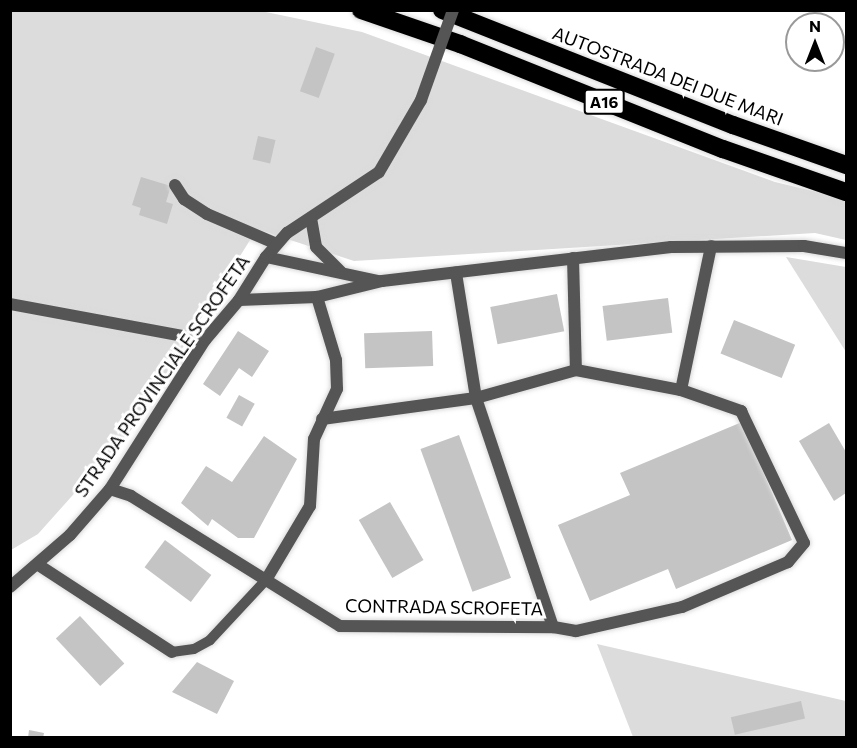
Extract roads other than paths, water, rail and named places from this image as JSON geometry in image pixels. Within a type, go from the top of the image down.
[{"type":"highway","name":"A16","points":[[362,10],[460,44],[723,149],[846,192]]},
{"type":"highway","name":"AUTOSTRADA DEI DUE MARI","points":[[442,10],[733,125],[846,165]]},
{"type":"street","name":"STRADA PROVINCIALE SCROFETA","points":[[10,587],[37,564],[110,489],[205,340],[239,300],[266,257],[278,244],[311,218],[379,172],[421,100],[453,10]]},
{"type":"street","points":[[175,184],[184,199],[207,214],[278,244]]},
{"type":"street","points":[[311,218],[316,247],[342,273]]},
{"type":"street","points":[[239,300],[316,297],[382,281],[573,258],[711,246],[804,246],[846,253]]},
{"type":"street","points":[[681,390],[711,246]]},
{"type":"street","points":[[266,257],[382,281]]},
{"type":"street","points":[[573,258],[576,370]]},
{"type":"street","name":"CONTRADA SCROFETA","points":[[110,489],[130,496],[340,626],[554,627],[476,398],[456,273]]},
{"type":"street","points":[[266,580],[309,506],[310,459],[322,419],[337,388],[339,375],[316,297]]},
{"type":"street","points":[[10,304],[205,340]]},
{"type":"street","points":[[322,419],[476,398],[576,370],[681,390],[741,411],[804,543],[788,562],[682,607],[576,631],[554,627]]},
{"type":"street","points":[[37,564],[172,652]]},
{"type":"lane","points":[[172,652],[194,649],[210,640],[266,580]]}]
